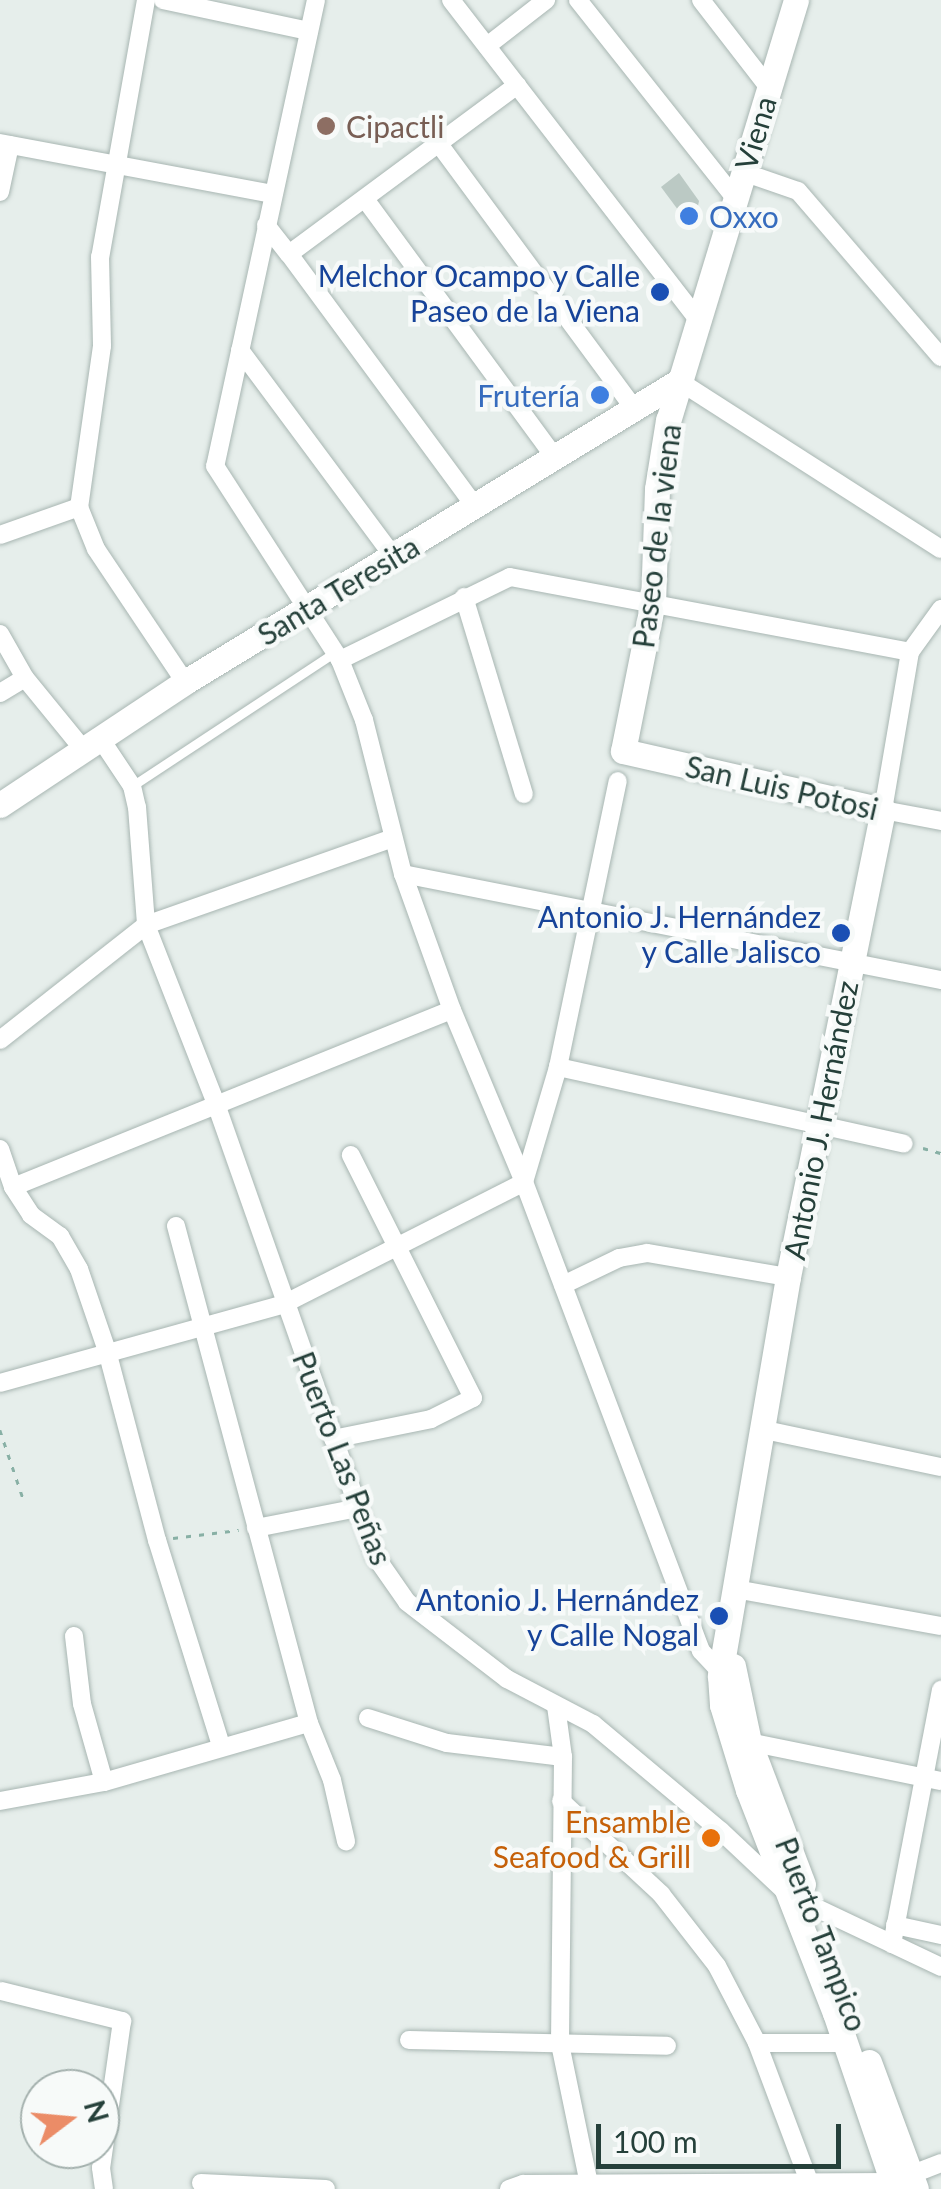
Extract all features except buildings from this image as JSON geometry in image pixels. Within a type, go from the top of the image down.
[{"type":"street","points":[[146,0],[112,168],[100,257],[102,346],[79,506],[96,549],[185,682]]},
{"type":"street","points":[[163,0],[309,31]]},
{"type":"street","points":[[316,0],[215,466],[338,656],[364,720],[403,874],[452,1010],[524,1182],[701,1651],[727,1677]]},
{"type":"street","points":[[451,0],[698,320]]},
{"type":"street","points":[[487,46],[546,0]]},
{"type":"street","points":[[578,0],[734,198]]},
{"type":"street","points":[[701,0],[769,88]]},
{"type":"street","name":"Viena","points":[[679,382],[796,0]]},
{"type":"street","points":[[288,254],[518,85]]},
{"type":"street","points":[[0,192],[5,144],[112,168],[272,194]]},
{"type":"street","points":[[439,144],[633,407]]},
{"type":"street","points":[[742,172],[798,191],[941,357]]},
{"type":"street","points":[[365,199],[554,456]]},
{"type":"street","points":[[266,225],[474,506]]},
{"type":"street","points":[[240,350],[394,557]]},
{"type":"street","points":[[679,382],[941,549]]},
{"type":"street","name":"Santa Teresita","points":[[0,805],[185,682],[679,382]]},
{"type":"street","name":"Paseo de la viena","points":[[623,751],[652,602],[660,458],[679,382]]},
{"type":"street","points":[[0,535],[79,506]]},
{"type":"street","points":[[338,656],[510,577],[910,652]]},
{"type":"street","points":[[464,596],[524,794]]},
{"type":"street","name":"Antonio J. Hernández","points":[[727,1677],[728,1641],[760,1429],[883,810],[910,652],[941,609]]},
{"type":"street","name":"Puerto Las Peñas","points":[[0,634],[25,678],[132,786],[146,925],[216,1104],[375,1556],[407,1602],[507,1678],[593,1724],[800,1900],[893,1934]]},
{"type":"street","points":[[0,693],[25,678]]},
{"type":"street","name":"San Luis Potosi","points":[[623,751],[941,821]]},
{"type":"street","points":[[0,1383],[284,1304],[524,1182],[558,1067],[594,911],[618,780]]},
{"type":"street","points":[[0,1040],[146,925],[393,838]]},
{"type":"street","points":[[403,874],[941,980]]},
{"type":"street","points":[[13,1187],[452,1010]]},
{"type":"street","points":[[558,1067],[904,1144]]},
{"type":"street","points":[[0,1148],[13,1187],[31,1214],[60,1236],[79,1269],[107,1351],[156,1540],[221,1746]]},
{"type":"street","points":[[333,1439],[431,1420],[473,1398],[351,1155]]},
{"type":"street","points":[[176,1226],[200,1328],[309,1723],[332,1780],[346,1841]]},
{"type":"street","points":[[563,1285],[619,1258],[647,1253],[788,1277]]},
{"type":"street","points":[[760,1429],[941,1467]]},
{"type":"street","points":[[256,1528],[358,1508]]},
{"type":"street","points":[[735,1589],[941,1626]]},
{"type":"street","points":[[74,1636],[82,1704],[104,1782]]},
{"type":"street","name":"Puerto Tampico","points":[[727,1677],[845,2043],[903,2184]]},
{"type":"street","name":"Puerto Tampico","points":[[727,1677],[722,1705],[748,1790],[800,1900],[903,2184]]},
{"type":"street","points":[[893,1934],[932,1779],[941,1690]]},
{"type":"street","points":[[556,1706],[563,1757],[560,2044],[590,2188]]},
{"type":"street","points":[[368,1718],[447,1743],[563,1757]]},
{"type":"street","points":[[0,1801],[104,1782],[309,1723]]},
{"type":"street","points":[[749,1742],[932,1779]]},
{"type":"street","points":[[562,1801],[660,1894],[717,1966],[757,2043],[811,2187]]},
{"type":"street","points":[[893,1934],[941,1935]]},
{"type":"street","points":[[893,1934],[941,1967]]},
{"type":"street","points":[[2,1991],[122,2020],[102,2168],[104,2189]]},
{"type":"street","points":[[409,2040],[666,2046]]},
{"type":"street","points":[[757,2043],[845,2043]]},
{"type":"street","points":[[509,2189],[523,2184],[590,2188],[903,2184],[941,2163]]},
{"type":"street","points":[[201,2183],[326,2189]]},
{"type":"lane","points":[[132,786],[338,656]]},
{"type":"path","points":[[904,1144],[941,1153]]},
{"type":"path","points":[[0,1430],[24,1501]]},
{"type":"path","points":[[156,1540],[256,1528]]},
{"type":"place","name":"Cipactli","points":[[326,126]]},
{"type":"place","name":"Oxxo","points":[[689,216]]},
{"type":"place","name":"Melchor Ocampo y Calle Paseo de la Viena","points":[[660,292]]},
{"type":"place","name":"Frutería","points":[[600,395]]},
{"type":"place","name":"Antonio J. Hernández y Calle Jalisco","points":[[841,933]]},
{"type":"place","name":"Antonio J. Hernández y Calle Nogal","points":[[719,1616]]},
{"type":"place","name":"Ensamble Seafood & Grill","points":[[711,1838]]}]
